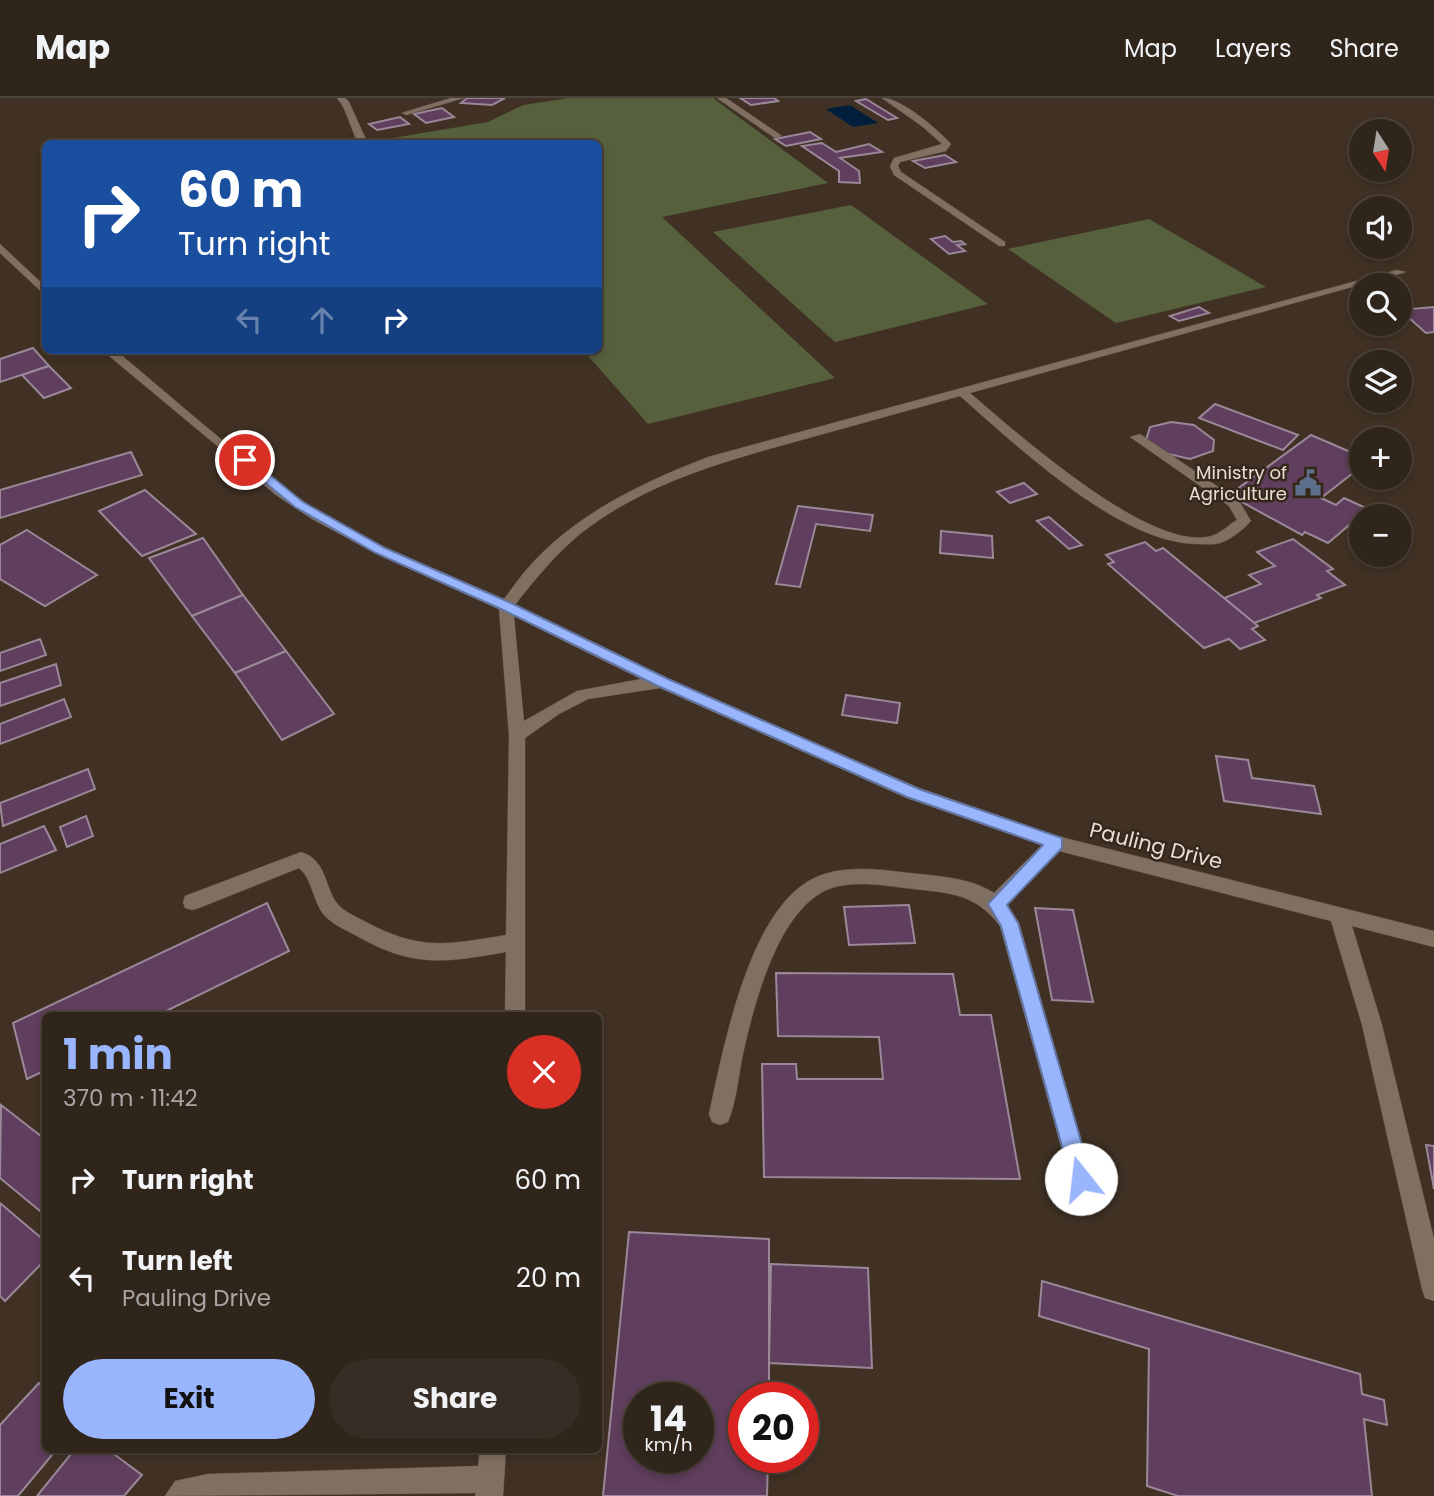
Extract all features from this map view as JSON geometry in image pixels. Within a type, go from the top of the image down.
[{"type":"street","points":[[341,98],[347,103],[354,132],[361,140]]},
{"type":"street","points":[[406,113],[460,98]]},
{"type":"street","points":[[721,98],[778,136]]},
{"type":"street","points":[[886,98],[926,125],[947,144],[943,149],[897,160],[894,166],[897,173],[1002,244]]},
{"type":"street","points":[[0,247],[42,288]]},
{"type":"street","points":[[515,1012],[517,735],[506,606],[534,569],[568,537],[595,515],[634,492],[713,460],[964,394],[1401,272]]},
{"type":"street","name":"Pauling Drive","points":[[113,354],[169,402],[227,444],[281,492],[317,516],[380,550],[506,606],[663,683],[913,793],[1056,843],[1434,939]]},
{"type":"street","points":[[964,394],[1109,510],[1179,538],[1202,542],[1216,541],[1238,529],[1244,521],[1234,503],[1136,437]]},
{"type":"street","points":[[517,735],[560,703],[586,691],[663,683]]},
{"type":"street","points":[[996,904],[1056,843]]},
{"type":"street","points":[[192,902],[301,859],[313,866],[332,911],[388,946],[413,953],[442,954],[517,942]]},
{"type":"street","points":[[720,1114],[753,974],[770,940],[799,901],[815,886],[846,878],[881,877],[979,892],[996,904],[1009,923],[1081,1179]]},
{"type":"street","points":[[1339,915],[1372,1025],[1434,1289]]},
{"type":"street","points":[[179,1496],[185,1491],[208,1488],[490,1488],[493,1453]]},
{"type":"green space","points":[[569,98],[713,98],[828,183],[662,217],[835,378],[648,424],[587,354],[602,354],[602,140],[393,138],[488,122],[523,105]]},
{"type":"green space","points":[[851,205],[988,304],[835,342],[713,232]]},
{"type":"green space","points":[[1149,219],[1266,287],[1116,323],[1008,249]]},
{"type":"water","points":[[850,105],[878,123],[853,127],[826,109]]},
{"type":"building","points":[[467,98],[505,98],[492,105],[461,103]]},
{"type":"building","points":[[740,98],[774,98],[778,101],[751,105]]},
{"type":"building","points":[[866,99],[897,118],[888,120],[856,101]]},
{"type":"building","points":[[442,108],[454,117],[426,123],[414,114]]},
{"type":"building","points":[[400,117],[409,124],[377,130],[369,124]]},
{"type":"building","points":[[810,132],[821,139],[786,146],[775,139]]},
{"type":"building","points":[[822,143],[836,152],[869,144],[882,152],[840,158],[859,171],[860,183],[839,182],[839,171],[802,146]]},
{"type":"building","points":[[945,155],[956,162],[925,168],[913,161]]},
{"type":"building","points":[[945,236],[953,242],[961,241],[965,244],[957,245],[965,251],[949,254],[931,239]]},
{"type":"building","points":[[1199,307],[1209,313],[1179,321],[1170,316]]},
{"type":"building","points":[[1434,307],[1434,332],[1426,333],[1412,321],[1412,309]]},
{"type":"building","points":[[33,348],[49,366],[0,382],[0,359]]},
{"type":"building","points":[[49,366],[71,388],[44,398],[22,375]]},
{"type":"building","points":[[1215,404],[1298,435],[1283,450],[1199,418]]},
{"type":"building","points":[[1171,422],[1194,425],[1214,440],[1213,451],[1190,459],[1164,453],[1146,440],[1150,427]]},
{"type":"building","points":[[1311,435],[1349,451],[1349,476],[1321,498],[1336,505],[1344,498],[1357,504],[1349,504],[1349,525],[1328,543],[1305,532],[1302,535],[1229,495]]},
{"type":"building","points":[[131,452],[142,475],[0,518],[0,490]]},
{"type":"building","points":[[1024,483],[1037,494],[1010,503],[997,492]]},
{"type":"building","points":[[145,490],[196,534],[142,556],[99,511]]},
{"type":"building","points":[[798,506],[873,515],[870,531],[816,524],[800,587],[776,584]]},
{"type":"building","points":[[1049,517],[1082,545],[1069,549],[1037,521]]},
{"type":"building","points":[[27,530],[97,575],[45,606],[0,579],[0,545]]},
{"type":"building","points":[[941,531],[992,536],[993,558],[940,553]]},
{"type":"building","points":[[203,538],[243,595],[192,616],[149,558]]},
{"type":"building","points":[[1293,539],[1333,569],[1327,571],[1345,585],[1317,595],[1321,598],[1254,623],[1224,598],[1261,584],[1249,575],[1275,566],[1257,552]]},
{"type":"building","points":[[1145,542],[1156,551],[1163,548],[1258,626],[1252,629],[1265,640],[1240,649],[1229,639],[1204,648],[1108,564],[1114,562],[1106,555]]},
{"type":"building","points":[[243,595],[286,651],[235,673],[192,616]]},
{"type":"building","points":[[40,639],[46,655],[0,671],[0,653]]},
{"type":"building","points":[[286,651],[334,714],[282,740],[235,673]]},
{"type":"building","points":[[56,664],[61,685],[0,706],[0,683]]},
{"type":"building","points":[[846,695],[900,703],[897,723],[842,715]]},
{"type":"building","points":[[64,699],[71,717],[0,744],[0,724]]},
{"type":"building","points":[[1216,756],[1248,760],[1252,778],[1314,786],[1321,814],[1224,801]]},
{"type":"building","points":[[88,769],[95,789],[3,826],[0,803]]},
{"type":"building","points":[[86,816],[93,836],[67,847],[60,827]]},
{"type":"building","points":[[44,826],[56,850],[0,873],[0,844]]},
{"type":"building","points":[[267,903],[289,951],[164,1012],[42,1012],[42,1072],[27,1079],[13,1023]]},
{"type":"building","points":[[909,905],[915,943],[849,945],[844,907]]},
{"type":"building","points":[[1035,908],[1073,910],[1093,1002],[1052,1000]]},
{"type":"building","points":[[776,973],[953,974],[960,1015],[991,1015],[1020,1179],[764,1177],[762,1064],[796,1064],[797,1079],[883,1079],[879,1037],[778,1036]]},
{"type":"building","points":[[1,1105],[42,1137],[42,1213],[0,1178]]},
{"type":"building","points":[[1426,1145],[1434,1146],[1434,1189]]},
{"type":"building","points":[[0,1203],[42,1239],[42,1263],[5,1301],[0,1296]]},
{"type":"building","points":[[629,1232],[769,1239],[769,1382],[728,1382],[728,1473],[768,1473],[767,1496],[603,1496]]},
{"type":"building","points":[[771,1264],[868,1268],[872,1368],[769,1363]]},
{"type":"building","points":[[1042,1281],[1360,1374],[1362,1394],[1384,1400],[1387,1425],[1364,1419],[1372,1496],[1178,1496],[1147,1486],[1149,1349],[1039,1316]]},
{"type":"building","points":[[39,1383],[42,1386],[42,1453],[54,1453],[18,1496],[0,1496],[0,1425]]},
{"type":"building","points":[[72,1453],[112,1453],[142,1475],[124,1496],[37,1496]]},
{"type":"place","name":"Ministry of Agriculture","points":[[1308,483]]},
{"type":"route","points":[[245,460],[281,492],[317,516],[380,550],[506,606],[663,683],[913,793],[1056,843],[996,904],[1009,923],[1081,1179]]}]
